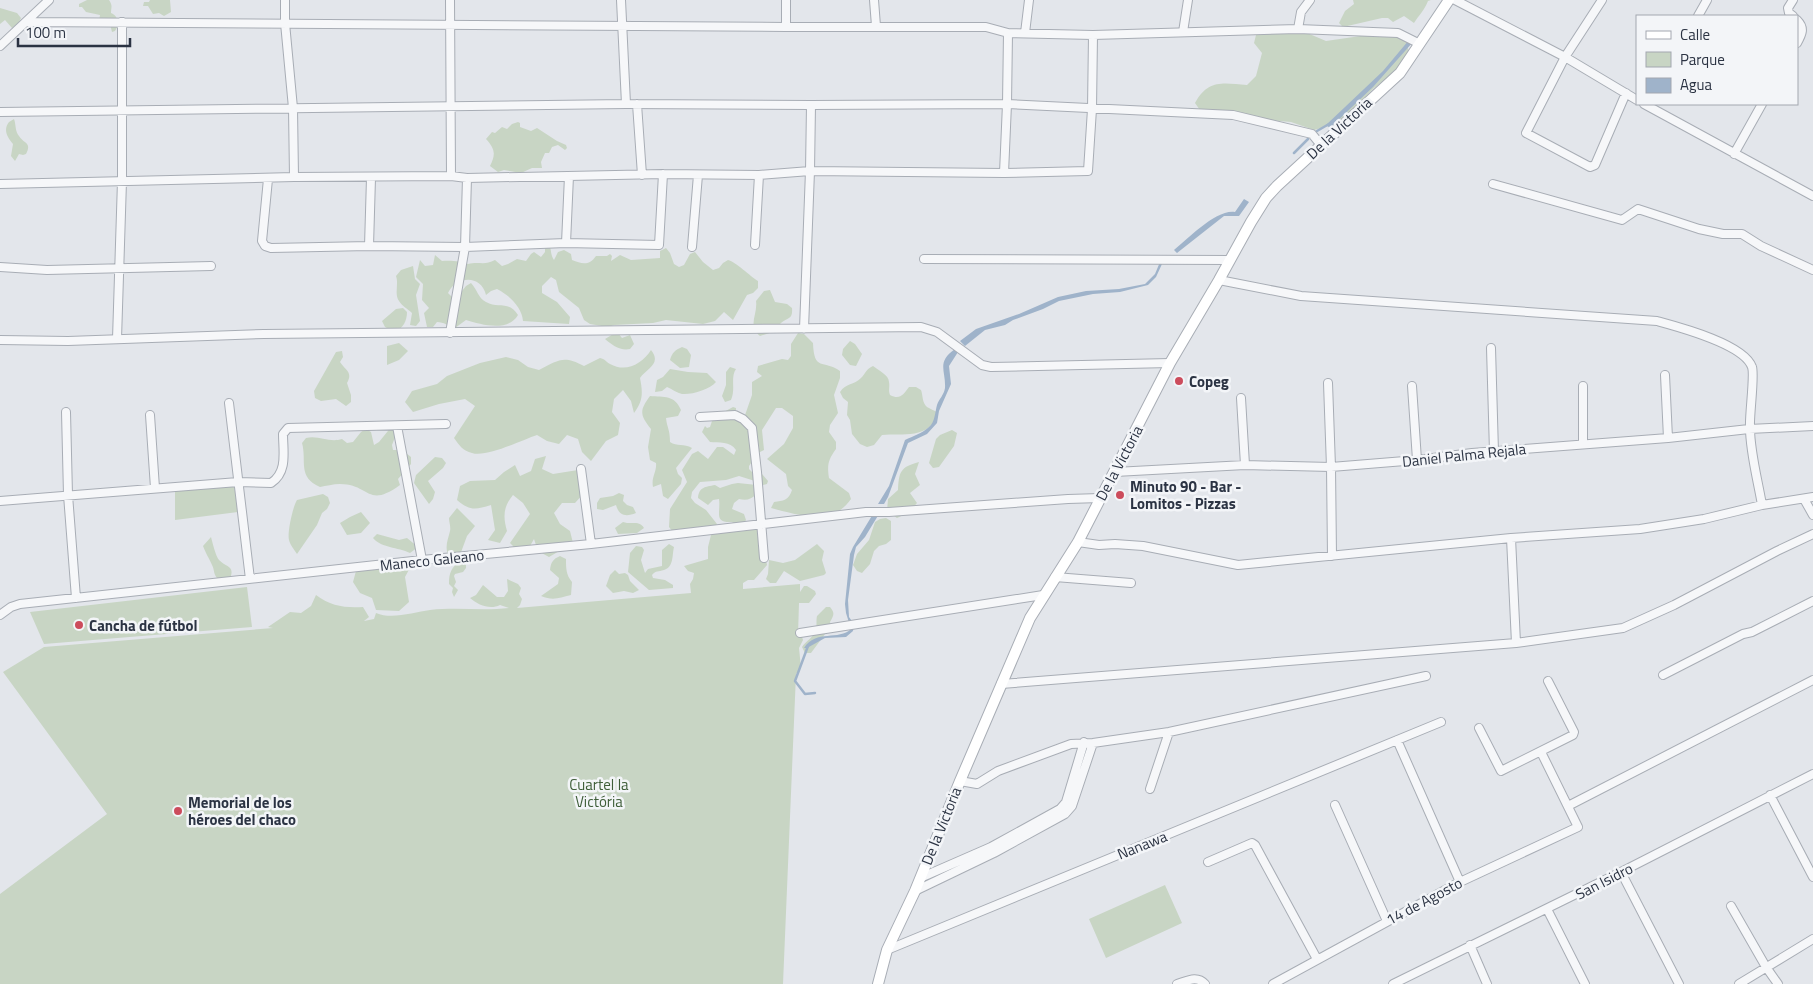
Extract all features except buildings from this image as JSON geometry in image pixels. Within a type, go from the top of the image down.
[{"type":"main road","name":"De la Victoria","points":[[878,984],[887,950],[915,891],[1030,618],[1078,542],[1170,363],[1266,198],[1400,73],[1449,0]]},
{"type":"street","points":[[0,46],[49,0]]},
{"type":"street","points":[[285,0],[285,24],[293,108],[294,177]]},
{"type":"street","points":[[450,0],[451,176]]},
{"type":"street","points":[[621,0],[626,104]]},
{"type":"street","points":[[786,0],[786,27]]},
{"type":"street","points":[[874,0],[876,26]]},
{"type":"street","points":[[1026,33],[1029,0]]},
{"type":"street","points":[[1183,32],[1188,0]]},
{"type":"street","points":[[1298,28],[1301,12],[1310,0]]},
{"type":"street","points":[[1455,0],[1565,57],[1636,99]]},
{"type":"street","points":[[1602,0],[1565,57],[1526,133],[1592,167],[1595,165],[1626,93]]},
{"type":"street","points":[[1699,15],[1707,0]]},
{"type":"street","points":[[1792,15],[1788,11],[1793,0]]},
{"type":"street","points":[[1798,21],[1803,30],[1798,41]]},
{"type":"street","points":[[27,22],[986,27],[1008,33],[1093,35],[1298,28],[1398,33],[1420,44]]},
{"type":"street","points":[[117,339],[122,181],[122,22]]},
{"type":"street","points":[[1004,174],[1008,33]]},
{"type":"street","points":[[0,184],[294,177],[451,176],[468,178],[642,174],[758,175],[810,171],[1004,174],[1088,171],[1092,109],[1093,35]]},
{"type":"street","points":[[0,112],[626,104],[1007,104],[1233,115],[1312,134],[1321,145]]},
{"type":"street","points":[[637,104],[642,174]]},
{"type":"street","points":[[804,329],[811,105]]},
{"type":"street","points":[[1649,105],[1734,154],[1812,192]]},
{"type":"street","points":[[1734,154],[1761,105]]},
{"type":"street","points":[[268,179],[262,240],[264,246],[271,248],[465,247],[566,243],[659,245],[663,174]]},
{"type":"street","points":[[692,246],[698,175]]},
{"type":"street","points":[[755,245],[758,175]]},
{"type":"street","points":[[566,243],[569,176]]},
{"type":"street","points":[[369,246],[371,178]]},
{"type":"street","points":[[450,333],[465,247],[468,178]]},
{"type":"street","points":[[1493,184],[1622,220],[1638,209],[1723,234],[1742,234],[1761,246],[1813,270]]},
{"type":"street","points":[[924,259],[1230,260]]},
{"type":"street","points":[[0,268],[47,270],[211,266]]},
{"type":"street","points":[[1219,280],[1301,296],[1657,321],[1696,332],[1726,345],[1745,357],[1753,367],[1750,429],[1762,505]]},
{"type":"street","points":[[0,340],[117,339],[264,334],[921,327],[937,332],[982,364],[992,367],[1170,363]]},
{"type":"street","points":[[1491,348],[1494,452]]},
{"type":"street","points":[[1665,375],[1668,438]]},
{"type":"street","points":[[1328,384],[1332,556]]},
{"type":"street","points":[[1412,386],[1417,460]]},
{"type":"street","points":[[1583,386],[1584,444]]},
{"type":"street","points":[[1241,398],[1245,465]]},
{"type":"street","points":[[229,403],[250,579]]},
{"type":"street","points":[[66,412],[68,496],[76,598]]},
{"type":"street","points":[[150,415],[155,488]]},
{"type":"street","points":[[700,417],[735,415],[752,428],[764,558]]},
{"type":"street","points":[[0,501],[238,482],[272,483],[278,478],[283,468],[283,434],[288,428],[446,424]]},
{"type":"street","points":[[397,426],[422,560]]},
{"type":"street","name":"Daniel Palma Rejala","points":[[1115,472],[1245,465],[1331,467],[1668,438],[1750,429],[1813,426]]},
{"type":"street","points":[[582,469],[591,544]]},
{"type":"street","points":[[1078,542],[1099,545],[1143,546],[1238,565],[1511,538],[1640,529],[1704,519],[1762,505],[1813,497]]},
{"type":"street","name":"Maneco Galeano","points":[[0,615],[11,607],[20,604],[422,560],[591,544],[866,512],[1100,498]]},
{"type":"street","points":[[1804,499],[1813,515]]},
{"type":"street","points":[[1001,684],[1516,642],[1623,628],[1674,606],[1813,534]]},
{"type":"street","points":[[1511,538],[1516,642]]},
{"type":"street","points":[[1055,577],[1131,583]]},
{"type":"street","points":[[800,632],[1043,595]]},
{"type":"street","points":[[1663,675],[1813,601]]},
{"type":"street","points":[[960,781],[977,784],[998,770],[1071,744],[1093,743],[1169,732],[1426,676]]},
{"type":"street","points":[[1541,752],[1568,806],[1813,680]]},
{"type":"street","points":[[1479,728],[1501,771],[1573,735],[1574,732],[1548,681]]},
{"type":"street","name":"Nanawa","points":[[887,950],[1441,722]]},
{"type":"street","points":[[1150,789],[1169,732]]},
{"type":"street","points":[[1397,740],[1460,882]]},
{"type":"street","points":[[920,878],[991,847],[1069,804],[1084,742]]},
{"type":"street","points":[[915,891],[994,853],[1065,814],[1093,743]]},
{"type":"street","name":"San Isidro","points":[[1393,984],[1621,872],[1813,774]]},
{"type":"street","points":[[1770,795],[1813,877]]},
{"type":"street","points":[[1335,804],[1387,921]]},
{"type":"street","name":"14 de Agosto","points":[[1273,984],[1460,882],[1578,827],[1568,806]]},
{"type":"street","points":[[1208,862],[1252,843],[1254,844],[1317,959]]},
{"type":"street","points":[[1621,872],[1679,984]]},
{"type":"street","points":[[1731,906],[1766,967],[1778,984]]},
{"type":"street","points":[[1547,909],[1585,984]]},
{"type":"street","points":[[1738,984],[1813,939]]},
{"type":"street","points":[[1470,945],[1487,984]]},
{"type":"street","points":[[1176,984],[1195,978],[1200,979],[1205,984]]},
{"type":"green space","points":[[87,0],[109,0],[111,13],[116,16],[118,21],[115,31],[112,32],[110,24],[99,21],[100,15],[86,12],[82,7],[79,7],[79,4]]},
{"type":"green space","points":[[150,0],[170,0],[171,12],[164,16],[159,13],[153,14],[148,6],[143,6],[144,2],[149,2]]},
{"type":"green space","points":[[1353,0],[1431,0],[1428,1],[1414,23],[1404,16],[1393,22],[1388,18],[1382,18],[1343,27],[1339,23],[1345,11],[1354,4]]},
{"type":"green space","points":[[0,8],[17,13],[21,18],[17,26],[12,28],[5,20],[0,24]]},
{"type":"green space","points":[[1267,25],[1293,27],[1326,41],[1388,32],[1408,37],[1407,46],[1409,51],[1395,72],[1374,88],[1340,123],[1314,130],[1291,122],[1214,116],[1202,113],[1195,103],[1205,90],[1211,86],[1223,83],[1247,85],[1256,76],[1262,53],[1254,43],[1257,31]]},
{"type":"green space","points":[[14,119],[18,134],[28,145],[26,154],[19,154],[15,161],[11,156],[13,144],[6,131],[9,122]]},
{"type":"green space","points":[[518,122],[520,127],[531,131],[537,128],[566,145],[567,148],[565,150],[558,145],[552,147],[549,153],[545,153],[541,162],[542,168],[532,168],[521,173],[504,170],[498,172],[490,166],[494,152],[486,139],[492,132],[495,133],[502,127],[507,129],[512,124]]},
{"type":"green space","points":[[545,243],[548,243],[554,260],[558,252],[564,250],[571,254],[572,260],[582,263],[588,263],[596,256],[607,256],[610,254],[612,256],[611,261],[620,255],[631,260],[660,258],[660,251],[666,248],[674,264],[679,267],[684,265],[690,254],[695,252],[713,270],[719,268],[728,260],[731,261],[758,281],[758,288],[753,293],[747,295],[733,320],[724,312],[715,321],[703,324],[666,320],[608,327],[590,324],[584,320],[579,308],[559,292],[556,280],[551,277],[542,286],[542,293],[557,302],[570,317],[569,324],[523,321],[517,306],[506,295],[497,289],[486,295],[479,283],[468,280],[457,283],[448,293],[452,297],[458,296],[471,283],[483,300],[490,304],[507,306],[515,310],[518,315],[508,324],[494,326],[466,320],[455,328],[437,322],[433,327],[427,327],[424,313],[429,308],[422,300],[423,284],[416,277],[420,260],[425,266],[433,265],[435,255],[442,261],[468,264],[488,263],[495,260],[502,266],[517,259],[526,261],[534,252],[541,257],[545,252]]},
{"type":"green space","points":[[413,266],[415,279],[420,284],[416,295],[420,321],[416,326],[410,325],[412,313],[400,303],[398,298],[396,276],[401,270]]},
{"type":"green space","points":[[770,290],[775,302],[787,304],[792,308],[792,315],[768,334],[760,336],[754,328],[756,301],[764,291]]},
{"type":"green space","points":[[403,308],[407,312],[402,326],[395,332],[385,327],[382,321],[396,309]]},
{"type":"green space","points":[[618,333],[622,338],[630,335],[634,344],[630,349],[623,349],[605,339]]},
{"type":"green space","points":[[798,333],[804,334],[813,343],[815,358],[820,363],[840,371],[840,378],[834,395],[838,413],[830,425],[829,432],[836,442],[836,449],[831,456],[828,473],[829,478],[849,493],[851,499],[843,508],[825,516],[804,516],[771,508],[774,502],[787,498],[792,490],[788,486],[786,474],[767,459],[784,444],[793,428],[793,416],[782,408],[776,408],[762,430],[764,450],[758,453],[756,431],[744,418],[752,395],[752,382],[762,376],[757,372],[758,366],[782,359],[788,360],[791,356],[791,344]]},
{"type":"green space","points":[[850,341],[855,344],[862,354],[856,366],[850,365],[842,355],[843,349]]},
{"type":"green space","points":[[399,343],[408,351],[399,360],[387,365],[387,346]]},
{"type":"green space","points":[[682,347],[687,349],[691,355],[689,367],[680,368],[670,360],[674,352]]},
{"type":"green space","points":[[651,350],[655,359],[652,366],[640,378],[642,388],[637,409],[634,413],[631,401],[623,390],[614,399],[612,412],[620,423],[618,435],[606,441],[591,461],[582,452],[578,439],[567,435],[559,444],[547,441],[537,435],[495,451],[478,454],[469,452],[461,447],[454,438],[475,406],[465,399],[413,412],[405,402],[412,391],[437,384],[447,376],[480,363],[506,357],[518,360],[528,367],[539,370],[561,360],[571,361],[584,366],[600,358],[616,367],[622,368],[638,363]]},
{"type":"green space","points":[[342,351],[343,357],[340,362],[349,374],[347,383],[351,395],[351,402],[346,406],[336,399],[321,401],[315,398],[314,391],[336,352]]},
{"type":"green space","points":[[873,366],[889,379],[890,395],[901,396],[909,387],[916,387],[921,390],[925,405],[938,413],[929,428],[915,433],[882,435],[874,445],[867,447],[860,444],[852,434],[850,420],[847,415],[848,402],[840,392],[858,380]]},
{"type":"green space","points":[[730,367],[736,369],[733,376],[733,392],[731,400],[725,402],[722,396],[726,385],[726,372]]},
{"type":"green space","points":[[670,369],[707,373],[716,382],[701,391],[691,394],[680,393],[667,387],[662,391],[655,392],[657,380],[663,377]]},
{"type":"green space","points":[[650,396],[669,398],[679,405],[681,410],[678,416],[666,418],[670,442],[692,448],[676,468],[682,478],[681,484],[668,499],[663,496],[661,484],[653,487],[656,463],[650,460],[648,447],[651,429],[642,413]]},
{"type":"green space","points":[[733,407],[736,408],[741,419],[749,424],[750,447],[754,459],[749,469],[753,473],[762,474],[768,481],[767,484],[763,485],[739,476],[726,480],[700,482],[692,492],[691,498],[706,510],[717,524],[712,530],[708,531],[690,528],[685,533],[673,532],[669,527],[670,509],[687,482],[682,470],[692,454],[698,451],[708,459],[717,447],[723,447],[734,455],[736,450],[734,447],[724,443],[710,442],[702,432],[705,426],[707,428],[710,427],[713,418]]},
{"type":"green space","points":[[396,421],[399,427],[392,445],[393,450],[398,450],[411,457],[411,464],[398,479],[400,485],[389,492],[374,495],[350,485],[337,484],[320,487],[308,478],[304,468],[302,443],[306,438],[342,439],[347,443],[353,442],[366,429],[371,432],[374,445],[379,442]]},
{"type":"green space","points":[[952,430],[957,433],[954,446],[939,467],[933,468],[929,463],[936,439],[940,435]]},
{"type":"green space","points":[[546,456],[542,469],[553,474],[578,470],[584,493],[575,503],[562,503],[554,513],[560,524],[570,531],[573,543],[549,557],[538,551],[534,539],[530,546],[519,552],[510,543],[530,514],[523,503],[513,495],[507,504],[505,512],[507,531],[500,543],[488,540],[495,530],[491,505],[477,509],[469,508],[457,500],[460,486],[470,481],[495,480],[515,465],[520,476],[531,471],[535,459]]},
{"type":"green space","points":[[435,457],[442,458],[446,463],[428,481],[435,492],[429,504],[414,483],[416,475]]},
{"type":"green space","points":[[919,462],[915,474],[920,485],[910,493],[917,503],[908,513],[897,518],[887,511],[888,499],[898,490],[900,475],[904,468]]},
{"type":"green space","points":[[738,483],[757,485],[757,494],[749,499],[739,499],[734,503],[732,509],[744,514],[746,520],[743,525],[737,526],[732,522],[720,519],[719,499],[713,500],[708,505],[698,498],[701,490],[705,487],[715,485],[720,488]]},
{"type":"green space","points":[[234,485],[238,512],[175,520],[175,490]]},
{"type":"green space","points":[[619,493],[624,495],[623,501],[633,507],[636,513],[623,515],[616,505],[603,510],[597,509],[597,503],[600,498]]},
{"type":"green space","points":[[323,494],[328,497],[330,503],[297,554],[289,540],[295,503],[297,500]]},
{"type":"green space","points":[[457,508],[475,526],[467,536],[460,555],[449,557],[447,541],[450,529],[449,518]]},
{"type":"green space","points":[[361,512],[370,523],[361,533],[347,535],[340,523]]},
{"type":"green space","points":[[886,518],[891,521],[891,540],[874,551],[870,564],[862,573],[857,571],[853,565],[857,554],[869,540],[875,522]]},
{"type":"green space","points":[[623,522],[637,523],[644,528],[637,533],[618,534],[615,528]]},
{"type":"green space","name":"Cuartel la Victória","points":[[760,529],[767,565],[754,580],[748,580],[743,583],[743,589],[800,584],[800,592],[804,586],[807,586],[815,591],[816,594],[809,603],[799,603],[798,635],[803,640],[799,648],[801,668],[796,674],[783,984],[0,984],[0,894],[107,814],[3,672],[44,647],[273,628],[268,627],[290,612],[301,613],[311,606],[316,595],[338,606],[363,607],[369,617],[364,621],[374,619],[376,613],[396,616],[440,609],[509,608],[500,605],[484,606],[470,598],[476,595],[483,585],[497,597],[504,597],[508,591],[507,579],[518,584],[521,588],[519,594],[522,599],[517,608],[691,593],[690,584],[694,573],[688,571],[684,566],[708,559],[711,535]]},
{"type":"green space","points":[[377,534],[399,540],[407,538],[418,547],[410,553],[385,546],[373,538]]},
{"type":"green space","points":[[211,537],[218,558],[232,571],[230,579],[218,579],[215,576],[203,546]]},
{"type":"green space","points":[[669,544],[674,547],[670,566],[652,575],[653,578],[665,580],[673,585],[673,588],[649,590],[628,572],[630,553],[636,546],[642,547],[644,550],[641,560],[645,573],[648,569],[662,566],[662,550]]},
{"type":"green space","points":[[817,544],[824,551],[822,560],[826,573],[824,575],[800,581],[784,571],[776,583],[770,583],[766,579],[769,560],[783,563],[795,560]]},
{"type":"green space","points":[[560,556],[566,559],[567,574],[572,582],[571,595],[553,599],[545,598],[541,596],[558,584],[559,578],[550,570],[553,561]]},
{"type":"green space","points":[[389,559],[401,559],[411,566],[405,577],[409,602],[399,611],[376,610],[372,598],[360,593],[353,582],[356,571],[379,566]]},
{"type":"green space","points":[[461,561],[466,565],[466,568],[463,572],[454,576],[456,582],[454,586],[458,590],[454,597],[453,588],[449,584],[449,577],[453,568]]},
{"type":"green space","points":[[615,570],[619,574],[625,573],[628,575],[630,581],[639,590],[633,593],[624,591],[613,593],[606,586],[610,575]]},
{"type":"green space","points":[[247,587],[252,627],[44,644],[30,612]]},
{"type":"green space","points":[[826,607],[830,607],[833,613],[830,622],[831,626],[811,653],[805,653],[802,647],[815,632],[817,616]]},
{"type":"green space","points":[[1165,885],[1182,923],[1106,958],[1089,919]]},
{"type":"water","points":[[1409,40],[1413,42],[1373,87],[1330,128],[1326,125],[1383,71]]},
{"type":"water","points":[[1244,199],[1249,202],[1239,216],[1224,216],[1177,253],[1174,250],[1194,232],[1219,215],[1235,212]]},
{"type":"water","points":[[1160,262],[1162,264],[1156,277],[1148,285],[1120,292],[1093,294],[1059,301],[1005,325],[985,330],[965,346],[960,341],[976,329],[1019,314],[1058,297],[1086,291],[1119,289],[1145,284],[1155,274]]},
{"type":"water","points":[[955,349],[958,352],[949,366],[951,384],[939,411],[937,423],[927,434],[908,443],[888,497],[884,504],[878,504],[889,486],[905,440],[924,431],[932,422],[937,405],[944,393],[944,363],[949,354]]},
{"type":"water","points":[[873,514],[879,514],[865,537],[856,547],[854,555],[848,600],[849,617],[854,624],[853,631],[846,637],[825,638],[804,648],[815,639],[840,634],[851,629],[845,604],[850,554]]},
{"type":"waterway","points":[[1317,131],[1329,124]]},
{"type":"waterway","points":[[1294,153],[1308,139]]},
{"type":"waterway","points":[[808,646],[795,681],[805,694],[815,693]]},
{"type":"place","name":"Copeg","points":[[1179,381]]},
{"type":"place","name":"Minuto 90 - Bar - Lomitos - Pizzas","points":[[1120,495]]},
{"type":"place","name":"Cancha de fútbol","points":[[79,625]]},
{"type":"place","name":"Memorial de los héroes del chaco","points":[[178,811]]}]
